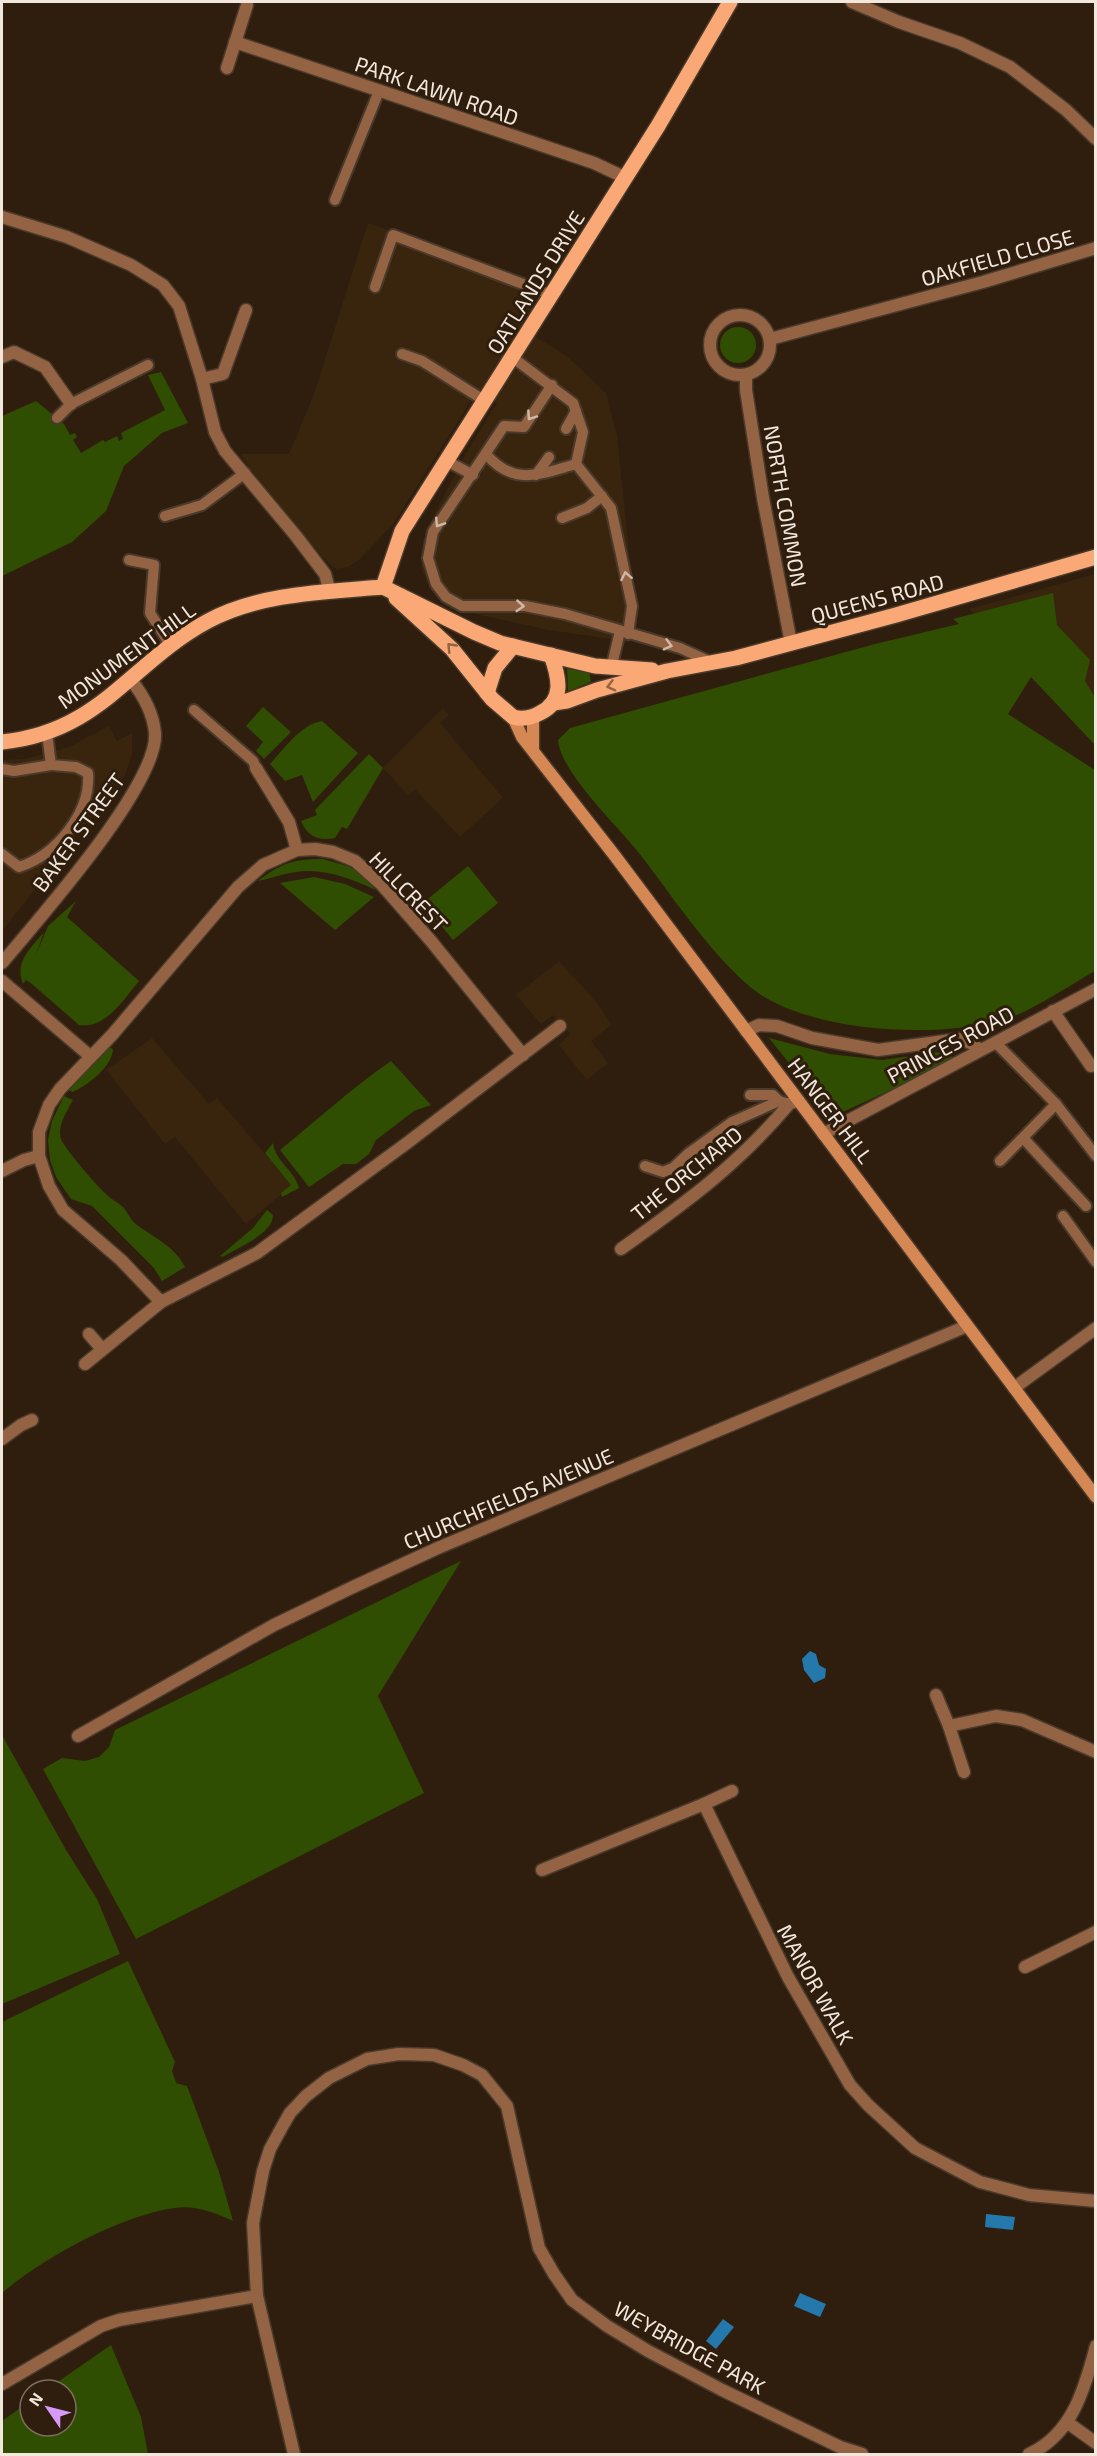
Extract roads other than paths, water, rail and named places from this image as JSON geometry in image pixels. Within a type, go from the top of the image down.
[{"type":"main road","name":"OATLANDS DRIVE","points":[[383,586],[402,531],[626,178],[689,76],[730,2]]},
{"type":"main road","name":"QUEENS ROAD","points":[[533,717],[554,703],[567,701],[597,690],[667,671],[713,663],[791,643],[1095,558]]},
{"type":"main road","name":"QUEENS ROAD","points":[[383,586],[487,638],[513,646],[611,669],[667,671]]},
{"type":"main road","name":"MONUMENT HILL","points":[[2,742],[47,733],[80,718],[131,680],[171,646],[208,621],[246,606],[285,598],[383,586]]},
{"type":"main road","name":"HANGER HILL","points":[[383,586],[452,649],[487,693],[513,717],[522,737],[533,748],[746,1031],[789,1102],[823,1134],[1095,1497]]},
{"type":"main road","points":[[487,693],[495,668],[513,646]]},
{"type":"main road","points":[[551,655],[559,683],[554,703]]},
{"type":"main road","points":[[513,717],[519,719],[533,717],[533,748]]},
{"type":"street","points":[[852,2],[899,22],[960,43],[1010,67],[1066,110],[1095,139]]},
{"type":"street","points":[[227,68],[247,5]]},
{"type":"street","name":"PARK LAWN ROAD","points":[[235,42],[594,163],[626,178]]},
{"type":"street","points":[[2,218],[67,237],[131,265],[163,285],[179,306],[216,432],[225,451],[245,472],[325,574],[330,592]]},
{"type":"street","name":"OAKFIELD CLOSE","points":[[770,339],[910,302],[1095,248]]},
{"type":"street","points":[[202,379],[223,374],[246,310]]},
{"type":"street","points":[[731,317],[751,317],[759,322],[770,339],[768,358],[763,366],[746,375],[736,375],[719,366],[711,348],[711,338],[715,329],[731,317]]},
{"type":"street","points":[[2,357],[14,352],[45,367],[71,404]]},
{"type":"street","name":"NORTH COMMON","points":[[746,375],[746,390],[763,498],[791,643]]},
{"type":"street","name":"BAKER STREET","points":[[2,963],[94,850],[135,790],[151,755],[155,734],[147,703],[131,680]]},
{"type":"street","points":[[256,768],[290,822],[297,850]]},
{"type":"street","name":"HILLCREST","points":[[160,1302],[121,1260],[63,1210],[49,1186],[39,1156],[39,1132],[49,1105],[90,1056],[112,1035],[238,887],[263,865],[297,850],[315,849],[333,852],[355,861],[382,885],[431,941],[523,1055]]},
{"type":"street","points":[[2,981],[90,1056]]},
{"type":"street","name":"PRINCES ROAD","points":[[823,1134],[1095,989]]},
{"type":"street","points":[[1053,1011],[1091,1066]]},
{"type":"street","points":[[746,1031],[759,1025],[777,1026],[812,1038],[878,1050],[959,1039],[971,1043],[980,1050]]},
{"type":"street","points":[[85,1364],[160,1302],[257,1253],[560,1026]]},
{"type":"street","name":"THE ORCHARD","points":[[621,1249],[712,1182],[743,1155],[789,1102]]},
{"type":"street","points":[[2,1171],[24,1160],[39,1156]]},
{"type":"street","name":"CHURCHFIELDS AVENUE","points":[[78,1736],[274,1625],[353,1587],[440,1547],[967,1326]]},
{"type":"street","points":[[1014,1388],[1095,1328]]},
{"type":"street","points":[[89,1334],[102,1349]]},
{"type":"street","points":[[2,1439],[32,1420]]},
{"type":"street","points":[[936,1695],[964,1772]]},
{"type":"street","points":[[949,1726],[996,1716],[1022,1720],[1095,1752]]},
{"type":"street","points":[[542,1870],[732,1791]]},
{"type":"street","name":"MANOR WALK","points":[[704,1804],[788,1977],[850,2085],[868,2105],[915,2148],[980,2182],[1029,2194],[1095,2201]]},
{"type":"street","points":[[1025,1967],[1095,1932]]},
{"type":"street","name":"WEYBRIDGE PARK","points":[[294,2454],[257,2296],[253,2238],[256,2200],[270,2149],[290,2113],[306,2096],[329,2078],[368,2059],[399,2054],[434,2055],[464,2065],[482,2075],[507,2106],[539,2248],[572,2300],[607,2326],[648,2351],[840,2447],[862,2454]]},
{"type":"street","points":[[2,2384],[100,2326],[119,2320],[257,2296]]},
{"type":"street","points":[[1029,2454],[1042,2449],[1068,2423],[1089,2374],[1095,2346]]},
{"type":"street","points":[[1068,2423],[1095,2443]]},
{"type":"lane","points":[[335,200],[379,91]]},
{"type":"lane","points":[[375,287],[393,236],[552,295]]},
{"type":"lane","points":[[402,354],[422,361],[484,401]]},
{"type":"lane","points":[[512,357],[573,403],[583,432],[576,464]]},
{"type":"lane","points":[[57,418],[71,404],[148,365]]},
{"type":"lane","points":[[552,386],[524,427],[504,426],[433,532],[428,558],[436,584],[446,597],[462,606],[525,606],[565,614],[680,648],[713,663]]},
{"type":"lane","points":[[566,429],[576,411]]},
{"type":"lane","points":[[486,454],[494,464],[514,476],[536,475],[576,464]]},
{"type":"lane","points":[[536,475],[549,457]]},
{"type":"lane","points":[[447,461],[473,475]]},
{"type":"lane","points":[[576,464],[611,508],[632,606],[611,669]]},
{"type":"lane","points":[[165,516],[202,505],[245,472]]},
{"type":"lane","points":[[562,518],[587,508],[602,496]]},
{"type":"lane","points":[[129,560],[154,565],[150,613],[171,646]]},
{"type":"lane","points":[[452,620],[462,606]]},
{"type":"lane","points":[[194,710],[253,761],[256,768]]},
{"type":"lane","points":[[47,733],[51,765]]},
{"type":"lane","points":[[2,770],[14,771],[51,765],[76,767],[88,773],[89,789],[77,819],[54,847],[33,863],[19,867],[2,854]]},
{"type":"lane","points":[[995,1042],[1056,1104],[1095,1156]]},
{"type":"lane","points":[[750,1095],[773,1095],[789,1102]]},
{"type":"lane","points":[[645,1166],[663,1172],[673,1168],[689,1153],[732,1122],[789,1102]]},
{"type":"lane","points":[[1000,1161],[1056,1104]]},
{"type":"lane","points":[[1024,1139],[1086,1206]]},
{"type":"lane","points":[[1063,1216],[1095,1262]]},
{"type":"water","points":[[810,1651],[816,1654],[819,1665],[826,1669],[825,1678],[814,1683],[804,1670],[802,1659]]},
{"type":"water","points":[[986,2214],[1015,2217],[1013,2230],[985,2227]]},
{"type":"water","points":[[800,2293],[826,2304],[820,2317],[794,2306]]},
{"type":"water","points":[[723,2319],[734,2327],[716,2349],[706,2341]]}]
